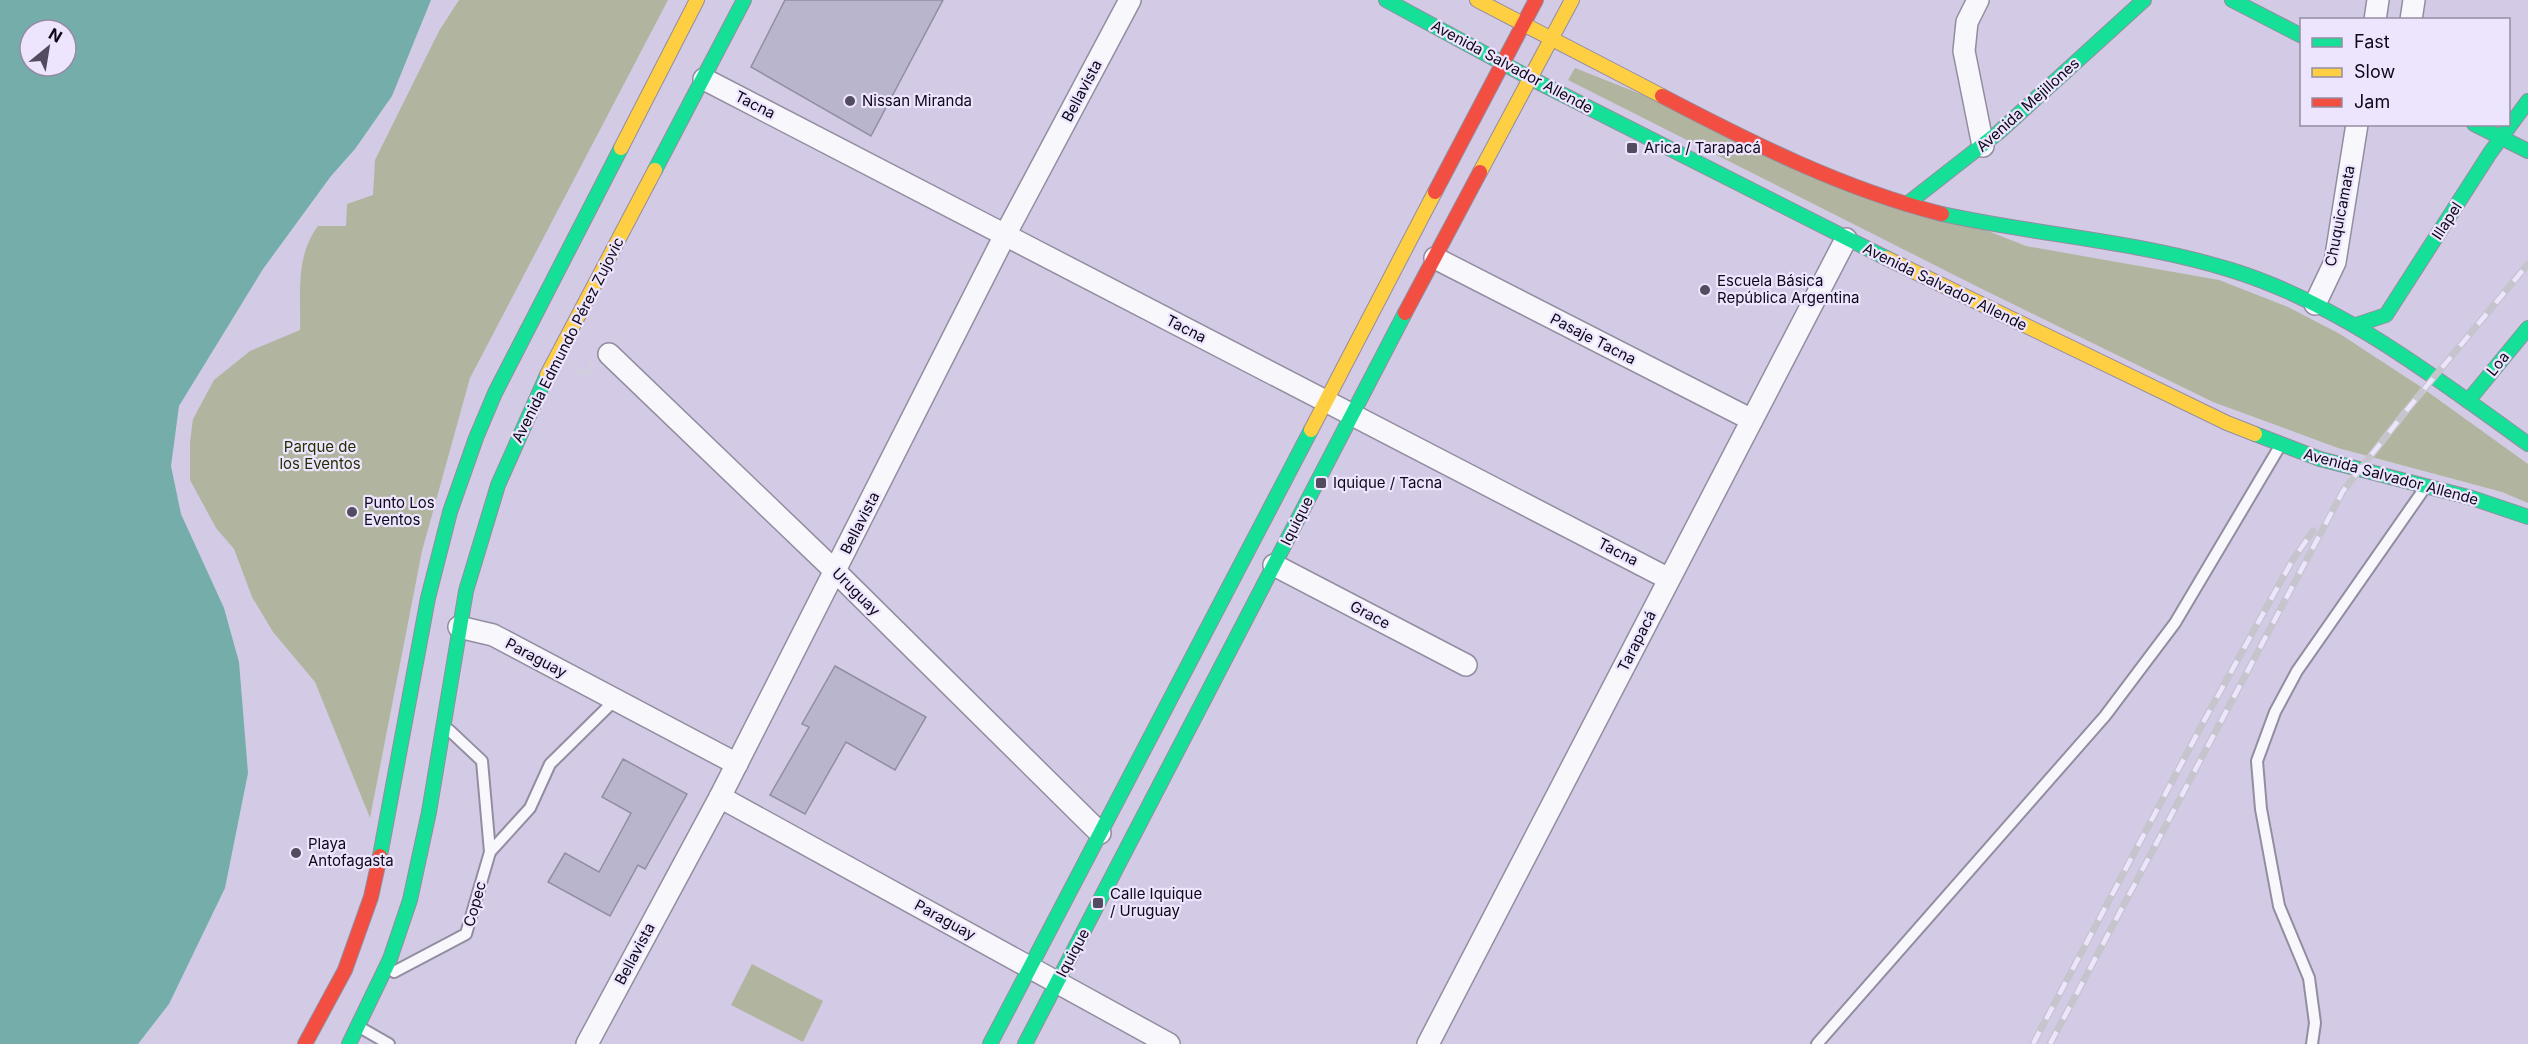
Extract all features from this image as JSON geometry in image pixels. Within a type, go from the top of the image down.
[{"type":"main road","points":[[305,1044],[345,970],[371,897],[388,819],[428,598],[450,512],[476,438],[519,345],[697,0]]},
{"type":"main road","name":"Avenida Edmundo Pérez Zujovic","points":[[349,1044],[382,978],[397,940],[415,879],[429,812],[459,627],[480,540],[498,485],[519,434],[552,366],[744,0]]},
{"type":"main road","name":"Avenida Salvador Allende","points":[[1386,0],[1530,78],[1846,238],[2205,413],[2280,445],[2360,471],[2472,498],[2528,517]]},
{"type":"main road","points":[[1477,0],[1770,150],[1839,181],[1907,204],[2022,230],[2187,257],[2230,270],[2315,303],[2396,350],[2528,444]]},
{"type":"main road","name":"Iquique","points":[[990,1044],[1536,0]]},
{"type":"main road","name":"Iquique","points":[[1025,1044],[1352,414],[1572,0]]},
{"type":"main road","name":"Avenida Mejillones","points":[[1907,204],[1945,178],[1983,146],[2145,0]]},
{"type":"main road","points":[[2232,0],[2300,35]]},
{"type":"main road","name":"Illapel","points":[[2510,126],[2528,101]]},
{"type":"main road","points":[[2478,126],[2528,151]]},
{"type":"main road","name":"Illapel","points":[[2356,325],[2386,315],[2510,126]]},
{"type":"main road","name":"Loa","points":[[2468,401],[2528,328]]},
{"type":"street","name":"Bellavista","points":[[587,1044],[737,764],[1005,235],[1130,0]]},
{"type":"street","points":[[1978,0],[1967,22],[1964,51],[1983,146]]},
{"type":"street","points":[[2374,18],[2378,0]]},
{"type":"street","points":[[2411,18],[2414,0]]},
{"type":"street","name":"Tacna","points":[[704,79],[1669,579]]},
{"type":"street","name":"Chuquicamata","points":[[2315,303],[2335,262],[2357,126]]},
{"type":"street","name":"Tarapacá","points":[[1428,1044],[1846,238]]},
{"type":"street","name":"Pasaje Tacna","points":[[1434,258],[1752,420]]},
{"type":"street","name":"Uruguay","points":[[609,354],[835,571],[1100,833]]},
{"type":"street","name":"Grace","points":[[1274,565],[1466,665]]},
{"type":"street","name":"Paraguay","points":[[459,627],[493,635],[737,764]]},
{"type":"street","name":"Paraguay","points":[[720,796],[1169,1044]]},
{"type":"lane","points":[[1817,1044],[2105,716],[2175,623],[2280,445]]},
{"type":"lane","points":[[2312,1044],[2315,1023],[2308,978],[2278,906],[2261,809],[2257,761],[2275,712],[2297,671],[2426,486]]},
{"type":"lane","name":"Copec","points":[[490,852],[530,808],[550,764],[615,700]]},
{"type":"lane","name":"Copec","points":[[382,978],[466,934],[490,852],[482,761],[443,724]]},
{"type":"lane","points":[[358,1027],[389,1044]]},
{"type":"green space","name":"Parque de los Eventos","points":[[459,0],[668,0],[470,378],[422,551],[370,818],[315,682],[273,632],[252,597],[234,549],[216,528],[190,480],[190,442],[193,419],[214,380],[250,351],[300,330],[302,263],[311,238],[318,226],[346,226],[347,204],[373,195],[375,160],[439,31]]},
{"type":"green space","points":[[1575,68],[2026,246],[2219,280],[2288,307],[2340,334],[2421,387],[2528,464],[2528,503],[2502,492],[2338,448],[2213,402],[1978,287],[1568,80]]},
{"type":"green space","points":[[752,964],[823,1001],[803,1042],[731,1005]]},
{"type":"shaded area","points":[[0,0],[431,0],[392,96],[355,149],[331,176],[263,269],[179,406],[171,466],[181,514],[224,608],[239,662],[248,773],[225,888],[169,1004],[138,1044],[0,1044]]},
{"type":"building","name":"Nissan Miranda","points":[[785,0],[943,0],[871,136],[751,67]]},
{"type":"building","points":[[835,666],[926,717],[895,770],[846,742],[805,814],[770,795],[809,727],[802,724]]},
{"type":"building","points":[[623,759],[687,794],[645,869],[638,865],[610,916],[548,882],[565,853],[599,872],[631,813],[602,797]]},
{"type":"railway","points":[[2050,1044],[2343,491],[2528,264]]},
{"type":"railway","points":[[2033,1044],[2204,721],[2292,561],[2313,531]]},
{"type":"traffic: fast","points":[[655,170],[744,0]]},
{"type":"traffic: fast","points":[[1386,0],[1530,78],[1886,258]]},
{"type":"traffic: fast","points":[[1907,204],[1999,132],[2144,0]]},
{"type":"traffic: fast","points":[[2232,0],[2300,35]]},
{"type":"traffic: fast","points":[[2510,126],[2528,101]]},
{"type":"traffic: fast","points":[[2478,126],[2528,151]]},
{"type":"traffic: fast","points":[[2356,325],[2386,315],[2510,126]]},
{"type":"traffic: fast","points":[[380,856],[428,598],[450,512],[476,438],[495,393],[621,148]]},
{"type":"traffic: fast","points":[[1942,214],[2160,252],[2231,270],[2272,285],[2311,302],[2386,345],[2528,444]]},
{"type":"traffic: fast","points":[[1025,1044],[1405,313]]},
{"type":"traffic: fast","points":[[2468,401],[2528,328]]},
{"type":"traffic: fast","points":[[349,1044],[390,959],[410,900],[429,812],[466,591],[498,485],[547,375]]},
{"type":"traffic: fast","points":[[990,1044],[1311,430]]},
{"type":"traffic: fast","points":[[2255,434],[2320,459],[2472,498],[2528,517]]},
{"type":"traffic: slow","points":[[621,148],[697,0]]},
{"type":"traffic: slow","points":[[1477,0],[1662,96]]},
{"type":"traffic: slow","points":[[1480,172],[1572,0]]},
{"type":"traffic: slow","points":[[547,375],[655,170]]},
{"type":"traffic: slow","points":[[1311,430],[1435,192]]},
{"type":"traffic: slow","points":[[1886,258],[2227,423],[2255,434]]},
{"type":"traffic: jam","points":[[1435,192],[1536,0]]},
{"type":"traffic: jam","points":[[1662,96],[1730,131],[1834,178],[1869,192],[1942,214]]},
{"type":"traffic: jam","points":[[1405,313],[1480,172]]},
{"type":"traffic: jam","points":[[305,1044],[345,970],[371,897],[380,856]]},
{"type":"place","name":"Nissan Miranda","points":[[850,101]]},
{"type":"place","name":"Arica / Tarapacá","points":[[1632,148]]},
{"type":"place","name":"Escuela Básica República Argentina","points":[[1705,290]]},
{"type":"place","name":"Iquique / Tacna","points":[[1321,483]]},
{"type":"place","name":"Punto Los Eventos","points":[[352,512]]},
{"type":"place","name":"Playa Antofagasta","points":[[296,853]]},
{"type":"place","name":"Calle Iquique / Uruguay","points":[[1098,903]]}]
